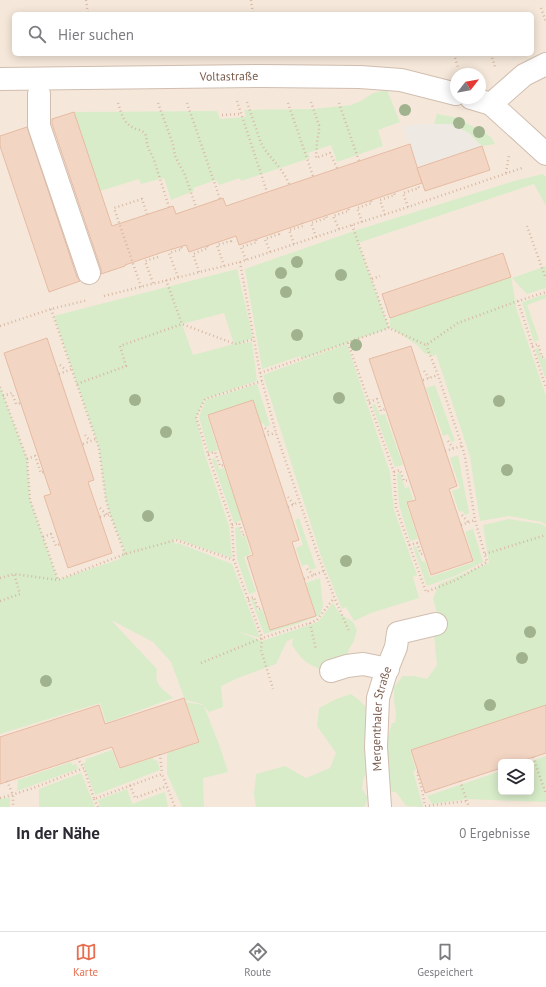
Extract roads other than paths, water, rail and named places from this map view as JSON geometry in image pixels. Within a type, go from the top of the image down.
[{"type":"street","points":[[486,98],[524,75],[546,64]]},
{"type":"street","name":"Voltastraße","points":[[0,79],[254,76],[360,77],[401,80],[450,92]]},
{"type":"street","points":[[38,94],[40,126],[90,273]]},
{"type":"street","points":[[485,104],[546,154]]},
{"type":"street","name":"Mergenthaler Straße","points":[[380,807],[376,747],[378,698],[381,686],[396,647],[398,633],[436,624]]},
{"type":"street","points":[[331,671],[347,666],[363,664],[388,669]]}]
